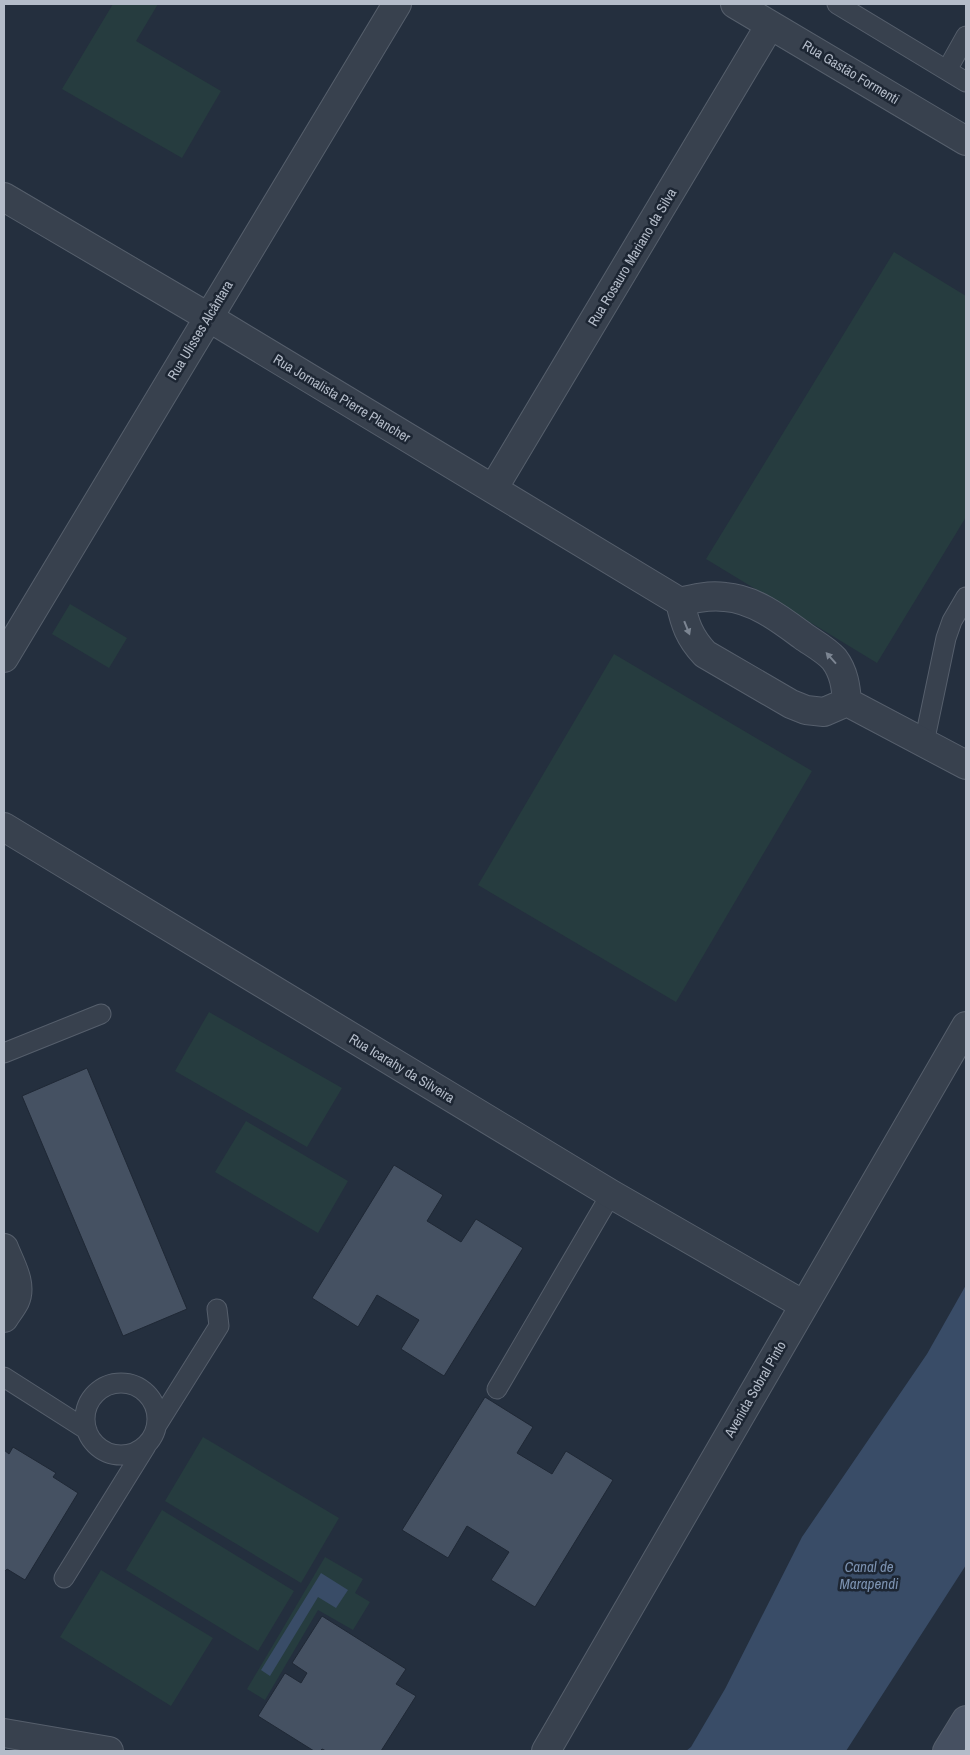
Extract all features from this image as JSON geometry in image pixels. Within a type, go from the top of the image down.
[{"type":"street","name":"Rua Ulisses Alcântara","points":[[4,658],[397,4]]},
{"type":"street","name":"Rua Gastão Formenti","points":[[735,4],[966,141]]},
{"type":"street","name":"Rua Rosauro Mariano da Silva","points":[[493,489],[770,25]]},
{"type":"street","name":"Rua Jornalista Pierre Plancher","points":[[4,197],[208,317],[680,602]]},
{"type":"street","points":[[702,596],[726,597],[744,601],[775,616],[818,645],[834,659],[844,678],[847,702],[824,712],[806,710],[791,704],[705,654],[694,643],[687,629],[680,602],[702,596]]},
{"type":"street","points":[[847,702],[966,765]]},
{"type":"street","name":"Rua Icarahy da Silveira","points":[[4,827],[611,1194],[804,1305]]},
{"type":"street","name":"Avenida Sobral Pinto","points":[[546,1751],[966,1026]]},
{"type":"street","points":[[4,1248],[18,1288],[15,1302],[4,1318]]},
{"type":"street","points":[[947,1751],[966,1720]]},
{"type":"street","points":[[4,1733],[109,1751]]},
{"type":"lane","points":[[837,4],[863,10],[966,82]]},
{"type":"lane","points":[[947,70],[966,36]]},
{"type":"lane","points":[[924,743],[946,638],[952,621],[966,597]]},
{"type":"lane","points":[[4,1053],[101,1014]]},
{"type":"lane","points":[[497,1389],[611,1194]]},
{"type":"lane","points":[[64,1578],[153,1437],[157,1426],[219,1326],[217,1309]]},
{"type":"lane","points":[[4,1377],[87,1430]]},
{"type":"lane","points":[[146,1446],[136,1453],[124,1455],[112,1454],[100,1449],[92,1441],[87,1430],[85,1418],[87,1406],[93,1395],[102,1388],[119,1383],[137,1385],[154,1402],[158,1413],[157,1426]]},
{"type":"green space","points":[[113,4],[158,4],[136,41],[221,91],[182,158],[62,89]]},
{"type":"green space","points":[[894,252],[966,296],[966,517],[877,663],[706,559]]},
{"type":"green space","points":[[70,604],[127,638],[109,668],[52,634]]},
{"type":"green space","points":[[614,654],[812,771],[676,1002],[478,885]]},
{"type":"green space","points":[[209,1012],[342,1088],[307,1147],[175,1071]]},
{"type":"green space","points":[[246,1121],[348,1181],[318,1233],[215,1172]]},
{"type":"green space","points":[[203,1437],[339,1518],[301,1583],[165,1501]]},
{"type":"green space","points":[[162,1510],[294,1591],[258,1651],[126,1570]]},
{"type":"green space","points":[[325,1557],[363,1579],[355,1593],[370,1602],[353,1630],[318,1610],[265,1700],[247,1689]]},
{"type":"green space","points":[[101,1570],[213,1638],[171,1706],[60,1637]]},
{"type":"water","name":"Canal de Marapendi","points":[[966,1285],[966,1565],[846,1751],[686,1751],[691,1747],[725,1689],[802,1537],[927,1354]]},
{"type":"water","points":[[321,1573],[348,1590],[336,1608],[318,1597],[270,1676],[261,1670]]},
{"type":"building","points":[[87,1068],[187,1309],[123,1336],[22,1096]]},
{"type":"building","points":[[394,1165],[443,1195],[427,1221],[461,1242],[476,1219],[523,1248],[444,1376],[401,1349],[419,1320],[377,1295],[358,1327],[312,1298]]},
{"type":"building","points":[[485,1397],[533,1427],[517,1453],[552,1474],[566,1451],[613,1480],[535,1607],[491,1580],[509,1552],[467,1526],[448,1558],[402,1530]]},
{"type":"building","points":[[13,1447],[56,1473],[53,1477],[78,1493],[25,1580],[7,1569],[4,1572],[4,1450],[9,1454]]},
{"type":"building","points":[[322,1616],[406,1669],[396,1684],[416,1696],[381,1751],[326,1751],[322,1749],[314,1751],[258,1716],[285,1673],[301,1683],[307,1673],[292,1663]]}]
